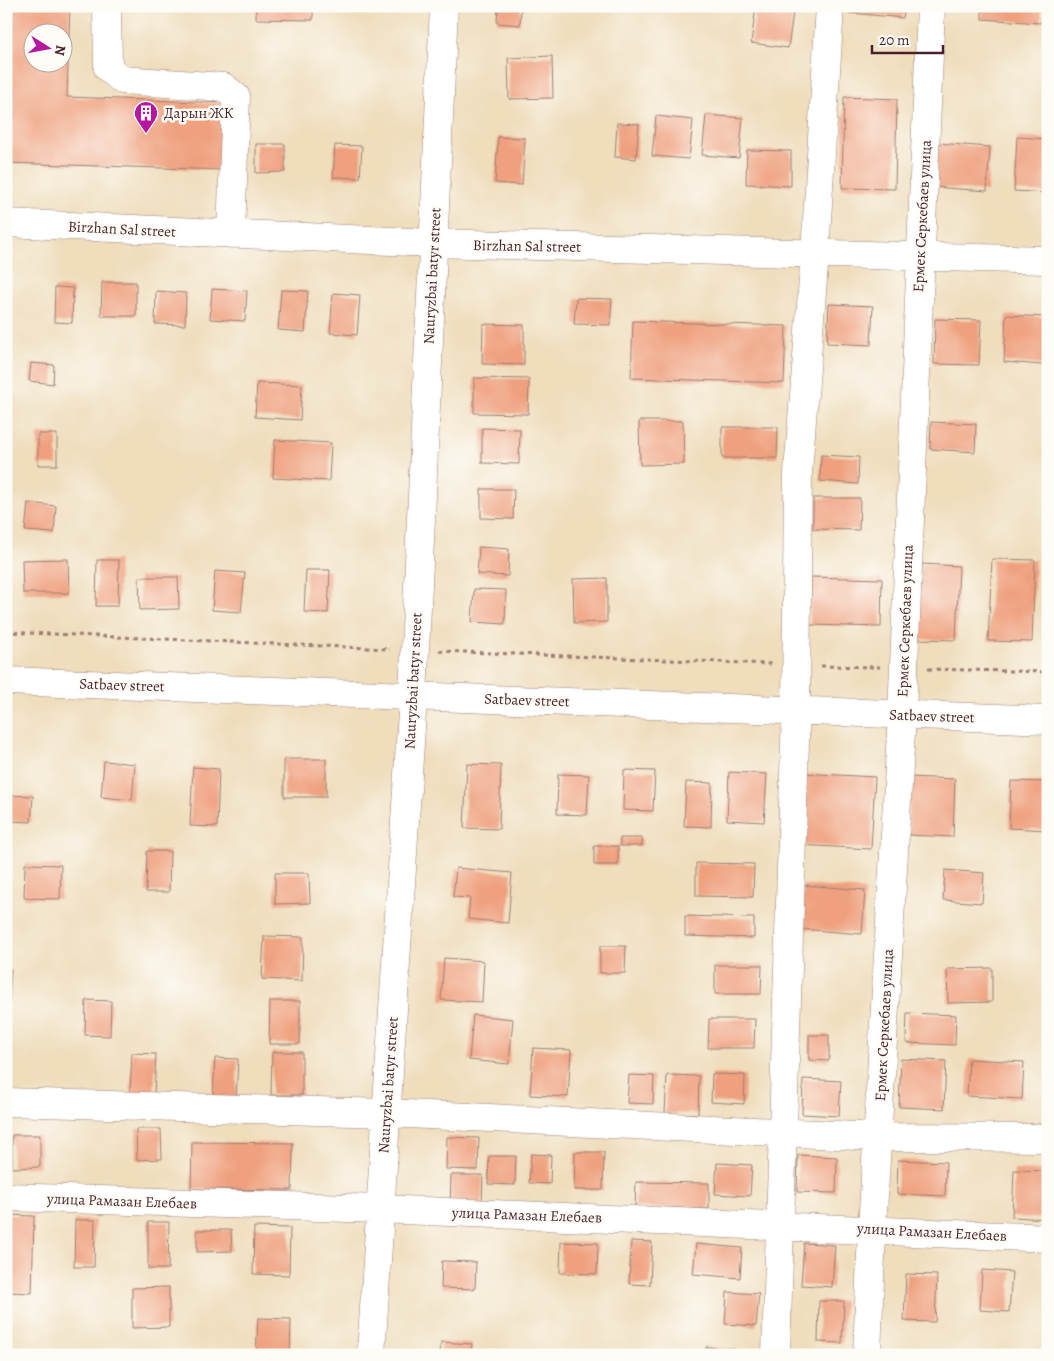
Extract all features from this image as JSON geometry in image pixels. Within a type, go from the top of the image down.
[{"type":"street","points":[[108,6],[108,68],[122,80],[224,87],[236,97],[231,234]]},
{"type":"street","name":"Nauryzbai batyr street","points":[[371,1355],[413,696],[444,6]]},
{"type":"street","points":[[776,1355],[796,709],[798,472],[815,253],[830,6]]},
{"type":"street","name":"Ермек Серкебаев улица","points":[[867,1355],[872,1229],[902,715],[919,256],[931,6]]},
{"type":"street","name":"Birzhan Sal street","points":[[6,224],[433,243],[1048,260]]},
{"type":"street","name":"Satbaev street","points":[[6,681],[796,709],[1048,720]]},
{"type":"street","points":[[6,1102],[386,1113],[878,1137],[1048,1138]]},
{"type":"street","name":"улица Рамазан Елебаев","points":[[6,1197],[380,1209],[1048,1238]]},
{"type":"path","points":[[6,632],[796,665],[1048,672]]},
{"type":"building","points":[[6,6],[70,6],[69,22],[22,22],[22,72],[68,72],[67,97],[227,103],[224,170],[6,163]]},
{"type":"building","points":[[256,6],[313,6],[313,20],[256,19]]},
{"type":"building","points":[[498,6],[521,6],[520,25],[497,23]]},
{"type":"building","points":[[756,6],[794,6],[788,48],[751,43]]},
{"type":"building","points":[[841,6],[905,6],[903,18],[840,12]]},
{"type":"building","points":[[982,6],[1042,6],[1041,23],[982,19]]},
{"type":"building","points":[[552,56],[553,98],[509,99],[508,58]]},
{"type":"building","points":[[844,97],[897,99],[895,189],[842,188]]},
{"type":"building","points":[[706,115],[743,118],[739,158],[702,155]]},
{"type":"building","points":[[656,116],[693,120],[689,159],[652,156]]},
{"type":"building","points":[[617,123],[639,124],[636,159],[615,157]]},
{"type":"building","points":[[498,137],[525,138],[522,185],[495,183]]},
{"type":"building","points":[[1017,137],[1048,139],[1048,193],[1014,191]]},
{"type":"building","points":[[937,143],[990,147],[987,191],[933,187]]},
{"type":"building","points":[[256,144],[285,144],[285,172],[256,173]]},
{"type":"building","points":[[335,145],[362,146],[360,178],[333,177]]},
{"type":"building","points":[[747,150],[791,151],[791,186],[746,184]]},
{"type":"building","points":[[102,282],[136,282],[136,316],[101,316]]},
{"type":"building","points":[[55,287],[73,288],[72,323],[54,322]]},
{"type":"building","points":[[212,289],[247,291],[245,321],[210,319]]},
{"type":"building","points":[[281,290],[308,291],[305,332],[278,330]]},
{"type":"building","points":[[156,291],[186,293],[185,325],[155,324]]},
{"type":"building","points":[[333,293],[360,295],[357,335],[330,333]]},
{"type":"building","points":[[576,298],[612,299],[610,325],[574,324]]},
{"type":"building","points":[[829,304],[873,306],[871,345],[827,343]]},
{"type":"building","points":[[1006,315],[1046,317],[1043,365],[1004,362]]},
{"type":"building","points":[[935,319],[981,320],[979,365],[934,364]]},
{"type":"building","points":[[633,321],[786,326],[784,383],[631,378]]},
{"type":"building","points":[[483,324],[524,325],[524,365],[482,364]]},
{"type":"building","points":[[31,363],[54,365],[53,384],[29,381]]},
{"type":"building","points":[[474,378],[529,379],[528,414],[474,413]]},
{"type":"building","points":[[257,383],[302,385],[300,420],[255,417]]},
{"type":"building","points":[[639,421],[683,421],[684,464],[640,465]]},
{"type":"building","points":[[931,422],[976,424],[975,452],[930,449]]},
{"type":"building","points":[[722,427],[778,427],[777,458],[722,458]]},
{"type":"building","points":[[482,428],[520,429],[519,464],[482,463]]},
{"type":"building","points":[[38,434],[57,434],[57,465],[38,465]]},
{"type":"building","points":[[275,440],[331,443],[329,481],[273,478]]},
{"type":"building","points":[[821,455],[859,457],[858,484],[820,481]]},
{"type":"building","points":[[481,489],[514,489],[513,519],[481,518]]},
{"type":"building","points":[[813,498],[860,498],[859,530],[813,529]]},
{"type":"building","points":[[28,503],[56,506],[54,533],[25,531]]},
{"type":"building","points":[[479,547],[509,549],[508,576],[477,574]]},
{"type":"building","points":[[68,559],[69,593],[23,593],[22,560]]},
{"type":"building","points":[[992,559],[1035,560],[1032,642],[988,641]]},
{"type":"building","points":[[97,560],[119,560],[118,606],[96,606]]},
{"type":"building","points":[[922,564],[959,566],[956,640],[918,639]]},
{"type":"building","points":[[306,570],[330,570],[328,613],[304,612]]},
{"type":"building","points":[[215,571],[245,573],[241,612],[212,610]]},
{"type":"building","points":[[139,577],[178,577],[179,609],[140,610]]},
{"type":"building","points":[[811,577],[882,579],[881,627],[810,625]]},
{"type":"building","points":[[607,578],[607,622],[574,623],[573,579]]},
{"type":"building","points":[[474,589],[506,590],[505,624],[472,622]]},
{"type":"building","points":[[284,759],[326,759],[326,797],[284,797]]},
{"type":"building","points":[[104,761],[135,764],[132,800],[101,797]]},
{"type":"building","points":[[467,764],[501,765],[499,829],[464,828]]},
{"type":"building","points":[[193,767],[219,769],[217,827],[190,826]]},
{"type":"building","points":[[624,770],[655,771],[653,811],[623,810]]},
{"type":"building","points":[[729,772],[767,774],[764,822],[727,820]]},
{"type":"building","points":[[801,773],[875,777],[871,849],[797,845]]},
{"type":"building","points":[[558,774],[589,775],[587,815],[557,814]]},
{"type":"building","points":[[910,777],[955,779],[953,837],[908,835]]},
{"type":"building","points":[[1011,781],[1048,782],[1048,830],[1009,828]]},
{"type":"building","points":[[686,782],[712,783],[711,827],[684,826]]},
{"type":"building","points":[[6,795],[33,796],[31,822],[6,821]]},
{"type":"building","points":[[620,838],[642,838],[642,846],[620,846]]},
{"type":"building","points":[[594,846],[618,846],[618,865],[594,865]]},
{"type":"building","points":[[147,851],[170,851],[169,892],[146,892]]},
{"type":"building","points":[[696,863],[754,864],[753,897],[696,896]]},
{"type":"building","points":[[25,864],[61,865],[60,899],[24,898]]},
{"type":"building","points":[[456,868],[512,873],[508,923],[468,919],[470,898],[453,897]]},
{"type":"building","points":[[945,870],[984,873],[982,903],[943,900]]},
{"type":"building","points":[[275,873],[309,873],[310,903],[275,904]]},
{"type":"building","points":[[803,885],[865,890],[862,934],[800,929]]},
{"type":"building","points":[[685,916],[754,918],[754,938],[685,936]]},
{"type":"building","points":[[264,936],[303,937],[302,981],[262,979]]},
{"type":"building","points":[[600,946],[626,946],[625,973],[600,973]]},
{"type":"building","points":[[444,958],[484,961],[482,1002],[441,1000]]},
{"type":"building","points":[[715,965],[762,965],[761,994],[715,994]]},
{"type":"building","points":[[992,968],[992,1002],[948,1003],[947,969]]},
{"type":"building","points":[[6,969],[11,969],[9,1006],[6,1006]]},
{"type":"building","points":[[86,1000],[111,1001],[110,1036],[85,1035]]},
{"type":"building","points":[[270,1001],[300,1001],[300,1044],[269,1044]]},
{"type":"building","points":[[907,1013],[956,1015],[955,1045],[906,1043]]},
{"type":"building","points":[[473,1015],[513,1019],[509,1064],[469,1060]]},
{"type":"building","points":[[709,1019],[755,1019],[754,1048],[708,1048]]},
{"type":"building","points":[[809,1035],[829,1035],[829,1061],[809,1060]]},
{"type":"building","points":[[533,1048],[571,1050],[568,1097],[530,1095]]},
{"type":"building","points":[[272,1052],[302,1052],[302,1095],[271,1095]]},
{"type":"building","points":[[132,1053],[156,1054],[154,1095],[130,1093]]},
{"type":"building","points":[[215,1058],[238,1059],[236,1099],[213,1098]]},
{"type":"building","points":[[901,1059],[946,1061],[944,1109],[899,1107]]},
{"type":"building","points":[[969,1059],[1024,1062],[1022,1099],[967,1096]]},
{"type":"building","points":[[712,1074],[745,1075],[744,1104],[711,1102]]},
{"type":"building","points":[[629,1075],[654,1076],[653,1104],[627,1103]]},
{"type":"building","points":[[667,1075],[699,1076],[698,1114],[665,1113]]},
{"type":"building","points":[[803,1079],[841,1081],[839,1116],[802,1114]]},
{"type":"building","points":[[136,1129],[161,1129],[162,1159],[137,1160]]},
{"type":"building","points":[[12,1135],[40,1135],[40,1167],[12,1168]]},
{"type":"building","points":[[447,1137],[479,1138],[478,1170],[446,1169]]},
{"type":"building","points":[[192,1142],[293,1143],[292,1190],[191,1189]]},
{"type":"building","points":[[575,1152],[604,1152],[603,1190],[574,1190]]},
{"type":"building","points":[[531,1154],[551,1155],[550,1184],[529,1183]]},
{"type":"building","points":[[798,1155],[837,1157],[836,1193],[797,1192]]},
{"type":"building","points":[[489,1156],[516,1156],[515,1185],[488,1184]]},
{"type":"building","points":[[898,1160],[946,1162],[945,1196],[897,1194]]},
{"type":"building","points":[[717,1163],[752,1165],[750,1196],[715,1194]]},
{"type":"building","points":[[1014,1170],[1048,1171],[1048,1219],[1012,1217]]},
{"type":"building","points":[[451,1175],[483,1175],[482,1207],[450,1207]]},
{"type":"building","points":[[636,1182],[709,1183],[709,1209],[635,1207]]},
{"type":"building","points":[[6,1215],[34,1216],[32,1293],[6,1292]]},
{"type":"building","points":[[75,1220],[95,1220],[94,1267],[74,1267]]},
{"type":"building","points":[[148,1222],[169,1222],[168,1269],[148,1269]]},
{"type":"building","points":[[254,1227],[290,1228],[289,1275],[253,1274]]},
{"type":"building","points":[[197,1230],[231,1230],[232,1251],[197,1252]]},
{"type":"building","points":[[631,1241],[652,1242],[650,1285],[629,1284]]},
{"type":"building","points":[[561,1242],[598,1243],[597,1274],[560,1273]]},
{"type":"building","points":[[804,1243],[835,1245],[832,1287],[801,1285]]},
{"type":"building","points":[[696,1244],[742,1248],[740,1278],[693,1274]]},
{"type":"building","points":[[442,1261],[476,1262],[475,1289],[441,1288]]},
{"type":"building","points":[[982,1270],[1012,1272],[1009,1312],[980,1310]]},
{"type":"building","points":[[906,1274],[937,1275],[935,1322],[904,1321]]},
{"type":"building","points":[[169,1287],[169,1327],[132,1328],[132,1288]]},
{"type":"building","points":[[727,1292],[759,1294],[756,1326],[725,1324]]},
{"type":"building","points":[[819,1301],[844,1301],[842,1343],[818,1342]]},
{"type":"building","points":[[258,1318],[291,1319],[290,1355],[256,1355]]},
{"type":"building","points":[[441,1342],[472,1344],[471,1355],[440,1355]]},
{"type":"building","points":[[706,1347],[735,1349],[735,1355],[706,1355]]},
{"type":"place","name":"Дарын ЖК","points":[[146,134]]}]
